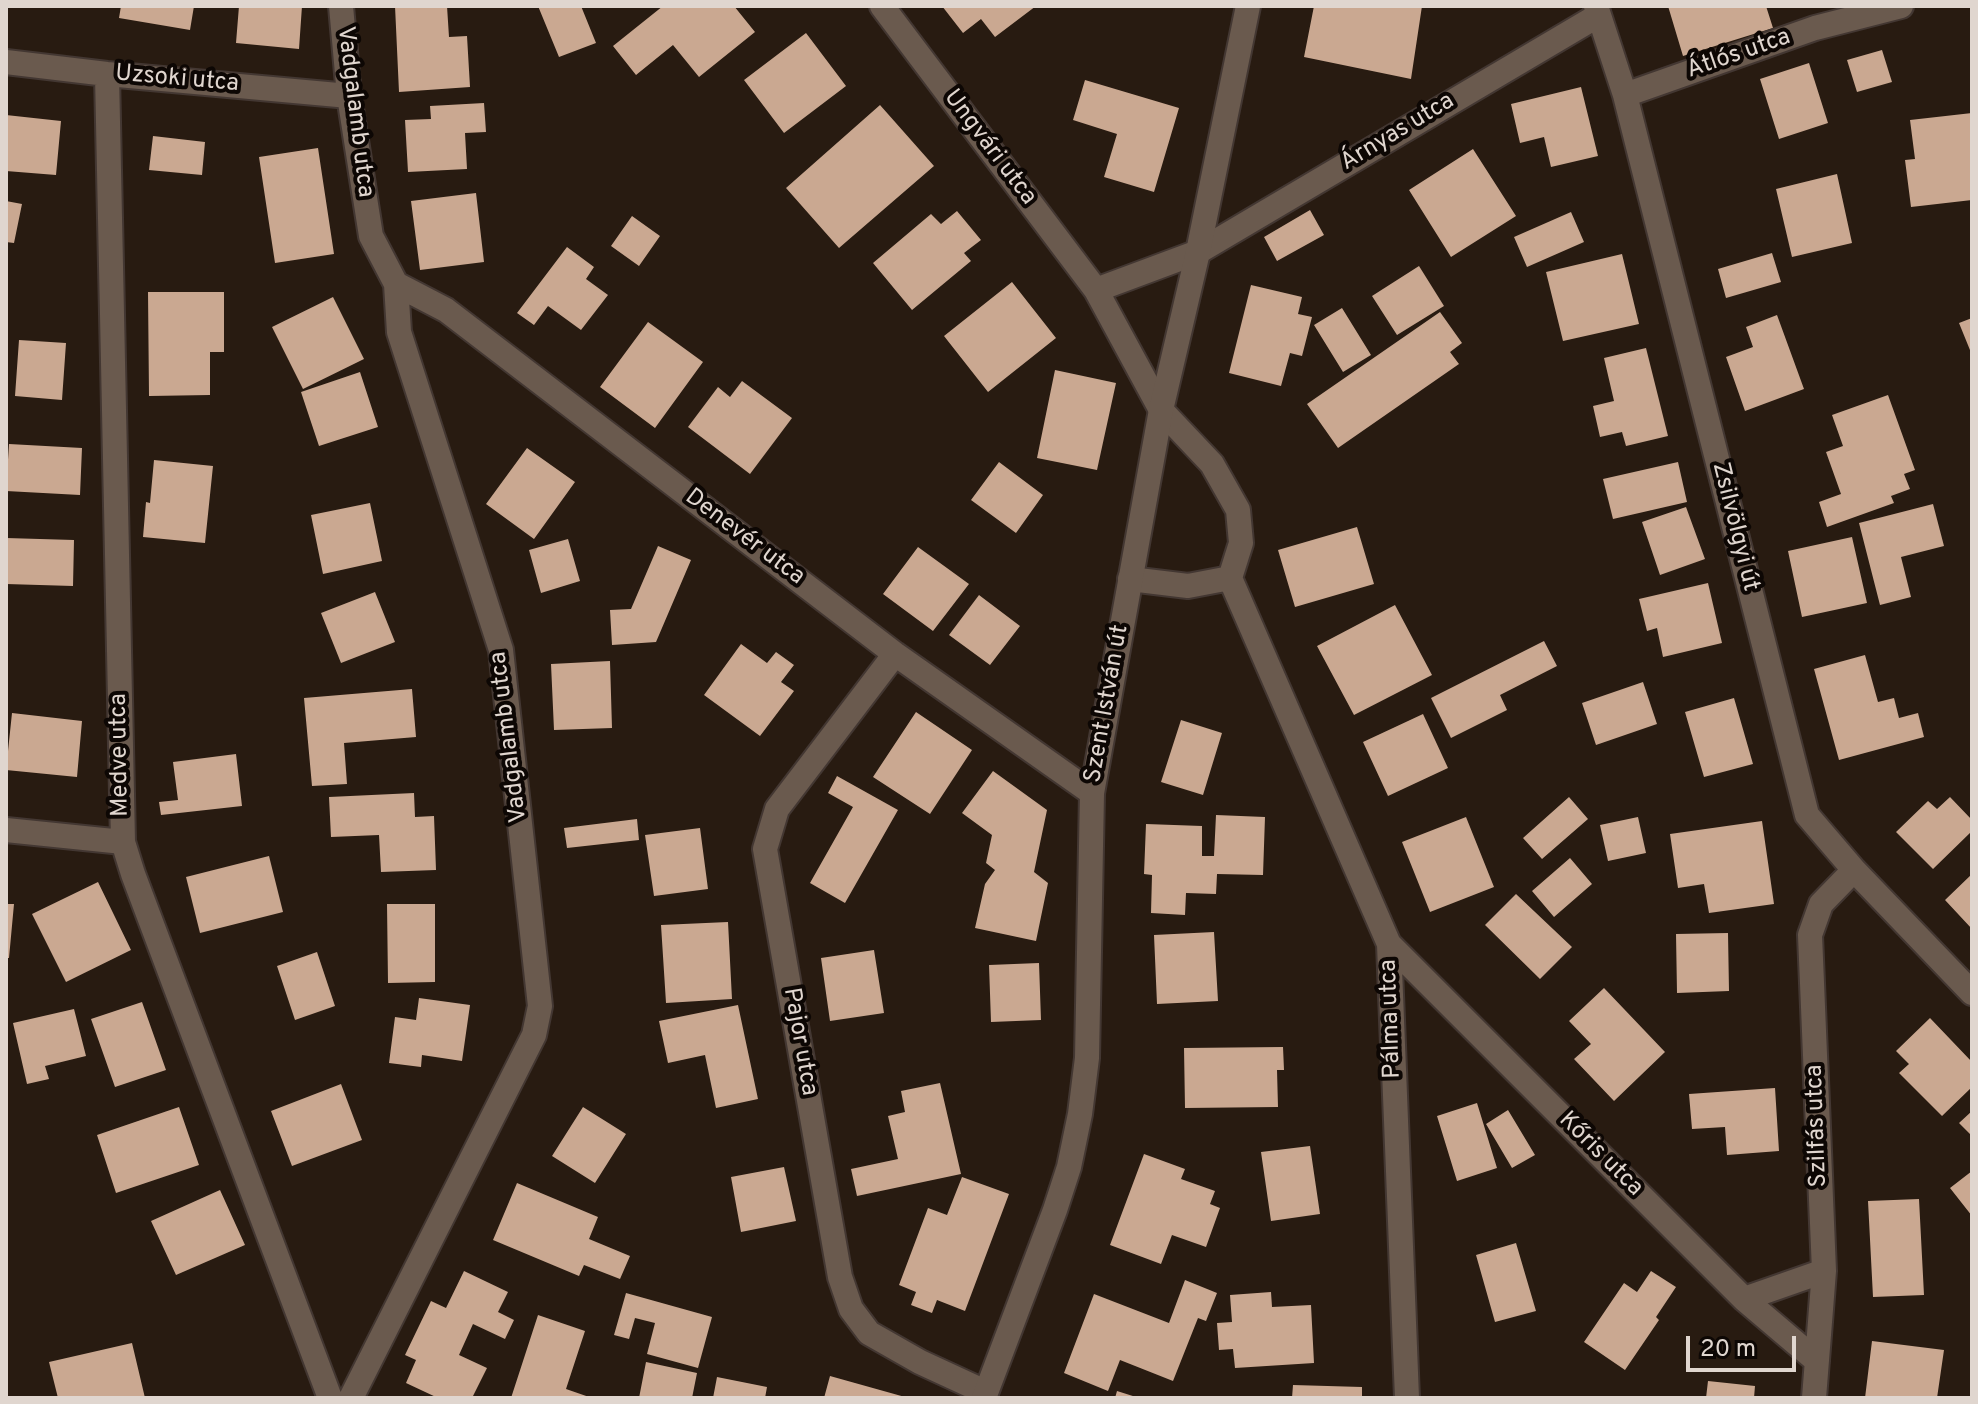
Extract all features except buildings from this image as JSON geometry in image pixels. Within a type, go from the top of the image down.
[{"type":"street","name":"Vadgalamb utca","points":[[341,6],[349,96],[371,236],[396,284],[399,332],[501,650],[540,1006],[534,1035],[351,1398]]},
{"type":"street","name":"Ungvári utca","points":[[882,6],[1096,290],[1161,410]]},
{"type":"street","name":"Szent István út","points":[[984,1395],[1055,1210],[1069,1167],[1080,1114],[1087,1058],[1092,793],[1161,410],[1198,252],[1248,6]]},
{"type":"street","name":"Átlós utca","points":[[1625,95],[1815,28],[1901,6]]},
{"type":"street","name":"Árnyas utca","points":[[1198,252],[1598,11]]},
{"type":"street","name":"Zsilvölgyi út","points":[[1598,11],[1625,95],[1807,815],[1854,870],[1972,993]]},
{"type":"street","name":"Uzsoki utca","points":[[6,62],[349,96]]},
{"type":"street","name":"Medve utca","points":[[107,74],[123,842],[143,903],[330,1398]]},
{"type":"street","points":[[1096,290],[1198,252]]},
{"type":"street","name":"Denevér utca","points":[[396,284],[446,310],[895,654],[1092,793]]},
{"type":"street","points":[[1130,579],[1188,586],[1230,578],[1241,543],[1238,510],[1212,464],[1161,410]]},
{"type":"street","name":"Pálma utca","points":[[1230,578],[1389,944],[1407,1398]]},
{"type":"street","name":"Pajor utca","points":[[895,654],[777,809],[765,849],[840,1277],[851,1309],[869,1333],[984,1395]]},
{"type":"street","points":[[6,830],[123,842]]},
{"type":"street","name":"Szilfás utca","points":[[1814,1398],[1824,1271],[1810,935],[1821,904],[1854,870]]},
{"type":"street","name":"Kőris utca","points":[[1389,944],[1744,1299],[1817,1361]]},
{"type":"street","points":[[1744,1299],[1824,1271]]}]
